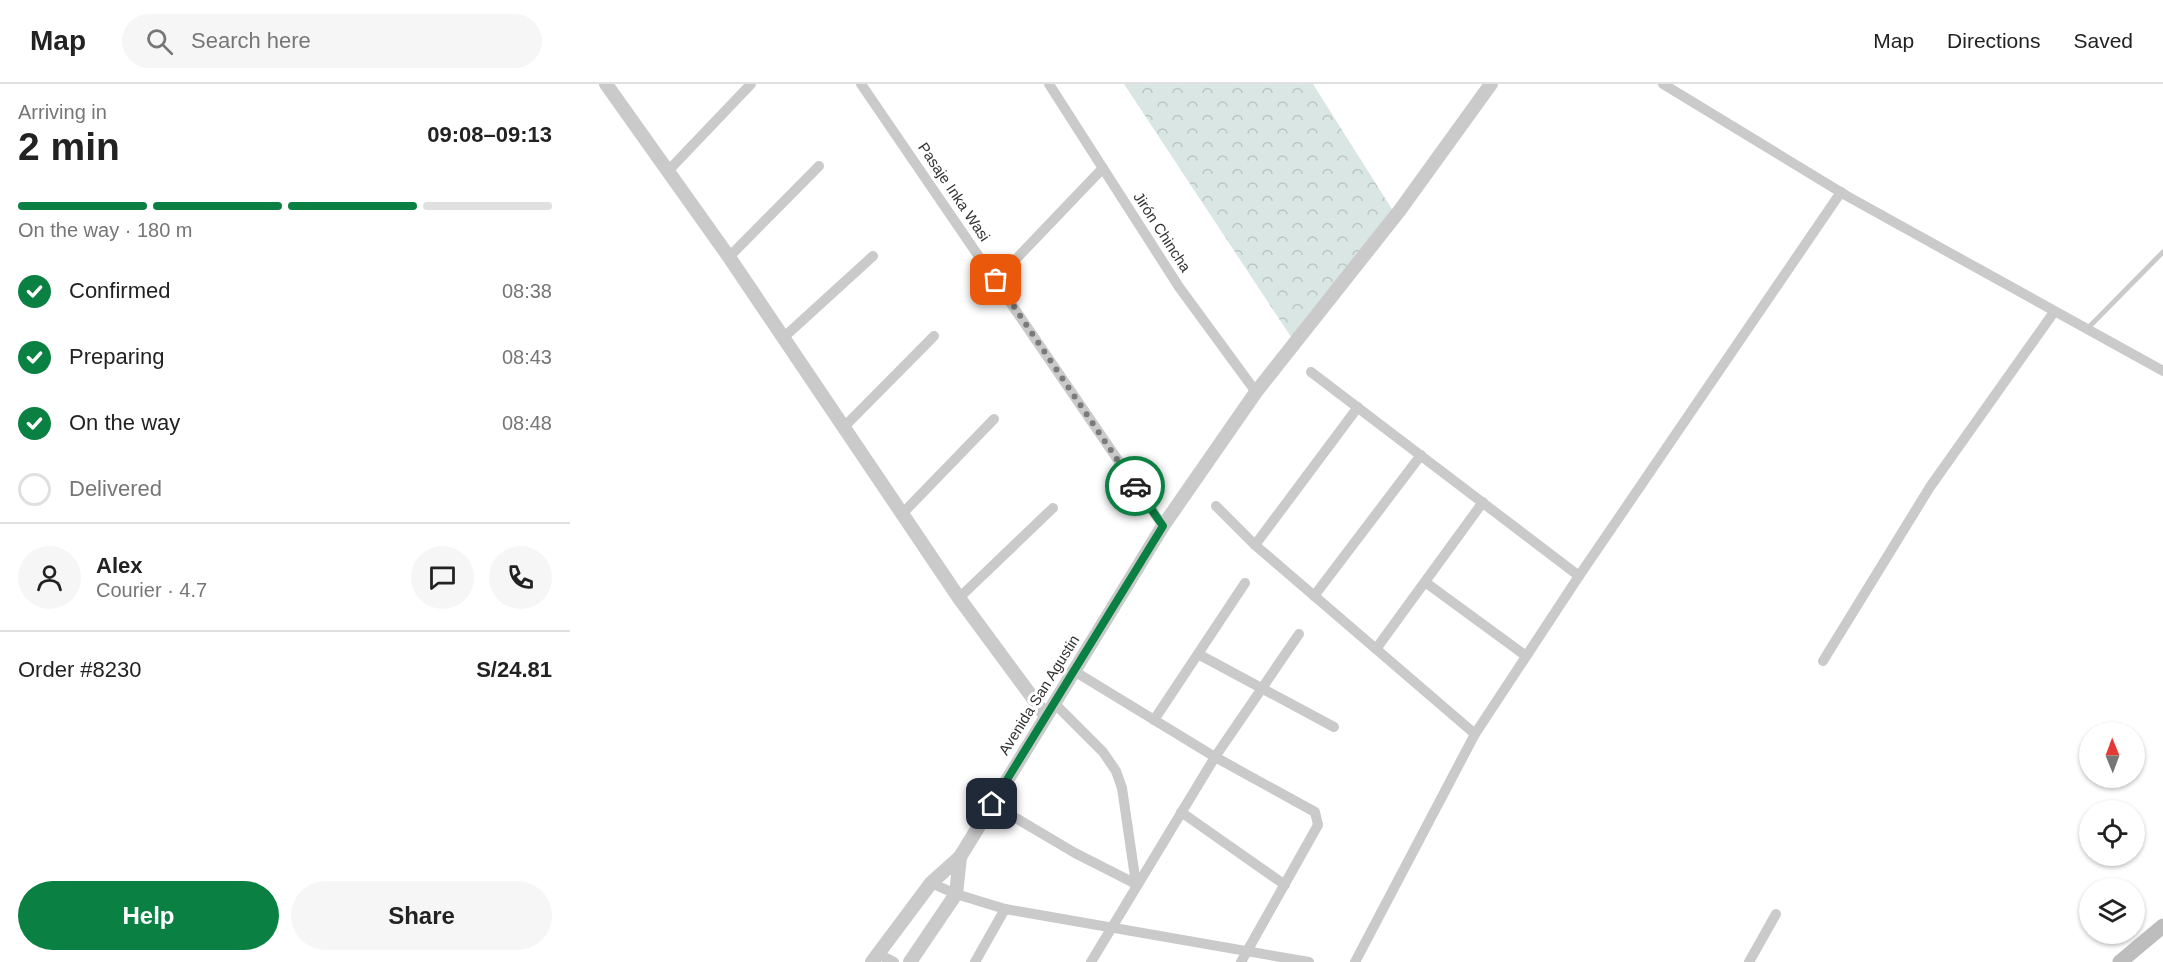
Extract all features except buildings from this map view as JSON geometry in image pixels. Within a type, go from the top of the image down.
[{"type":"main road","points":[[2120,962],[2163,926]]},
{"type":"street","points":[[668,171],[751,84]]},
{"type":"street","name":"Pasaje Inka Wasi","points":[[861,84],[1163,526]]},
{"type":"street","name":"Jirón Chincha","points":[[1049,84],[1179,286],[1256,392]]},
{"type":"street","name":"Avenida San Agustin","points":[[875,958],[931,883],[960,856],[1163,526],[1256,392],[1400,210],[1491,84]]},
{"type":"street","points":[[1663,84],[1841,192],[2163,371]]},
{"type":"street","points":[[608,85],[729,257],[959,598],[1046,716]]},
{"type":"street","points":[[729,257],[819,166]]},
{"type":"street","points":[[996,280],[1103,168]]},
{"type":"street","points":[[1355,962],[1475,734],[1579,576],[1841,192]]},
{"type":"street","points":[[783,338],[873,256]]},
{"type":"street","points":[[1823,661],[1930,487],[2054,312]]},
{"type":"street","points":[[843,427],[934,336]]},
{"type":"street","points":[[1311,372],[1579,576]]},
{"type":"street","points":[[1255,545],[1358,407]]},
{"type":"street","points":[[902,514],[994,419]]},
{"type":"street","points":[[1314,596],[1421,455]]},
{"type":"street","points":[[1376,649],[1483,502]]},
{"type":"street","points":[[1216,506],[1255,545],[1475,734]]},
{"type":"street","points":[[959,598],[1053,508]]},
{"type":"street","points":[[1425,582],[1526,656]]},
{"type":"street","points":[[1154,720],[1245,583]]},
{"type":"street","points":[[1091,962],[1136,884],[1215,757],[1299,634]]},
{"type":"street","points":[[1198,654],[1334,728]]},
{"type":"street","points":[[1074,671],[1215,757],[1315,812],[1318,825],[1241,962]]},
{"type":"street","points":[[1054,703],[1103,752],[1116,771],[1122,788],[1136,884]]},
{"type":"street","points":[[992,804],[1075,853],[1136,884]]},
{"type":"street","points":[[1181,812],[1285,885]]},
{"type":"street","points":[[910,962],[956,894],[960,856]]},
{"type":"street","points":[[931,883],[956,894],[1005,909],[1309,962]]},
{"type":"street","points":[[975,962],[1005,909]]},
{"type":"street","points":[[1749,962],[1776,914]]},
{"type":"street","points":[[875,958],[894,962]]},
{"type":"lane","points":[[2086,330],[2163,252]]},
{"type":"green space","points":[[1124,84],[1313,84],[1395,214],[1295,343]]},
{"type":"way so far","points":[[996,280],[1135,486]]},
{"type":"route","points":[[992,804],[1163,526],[1135,486]]}]
